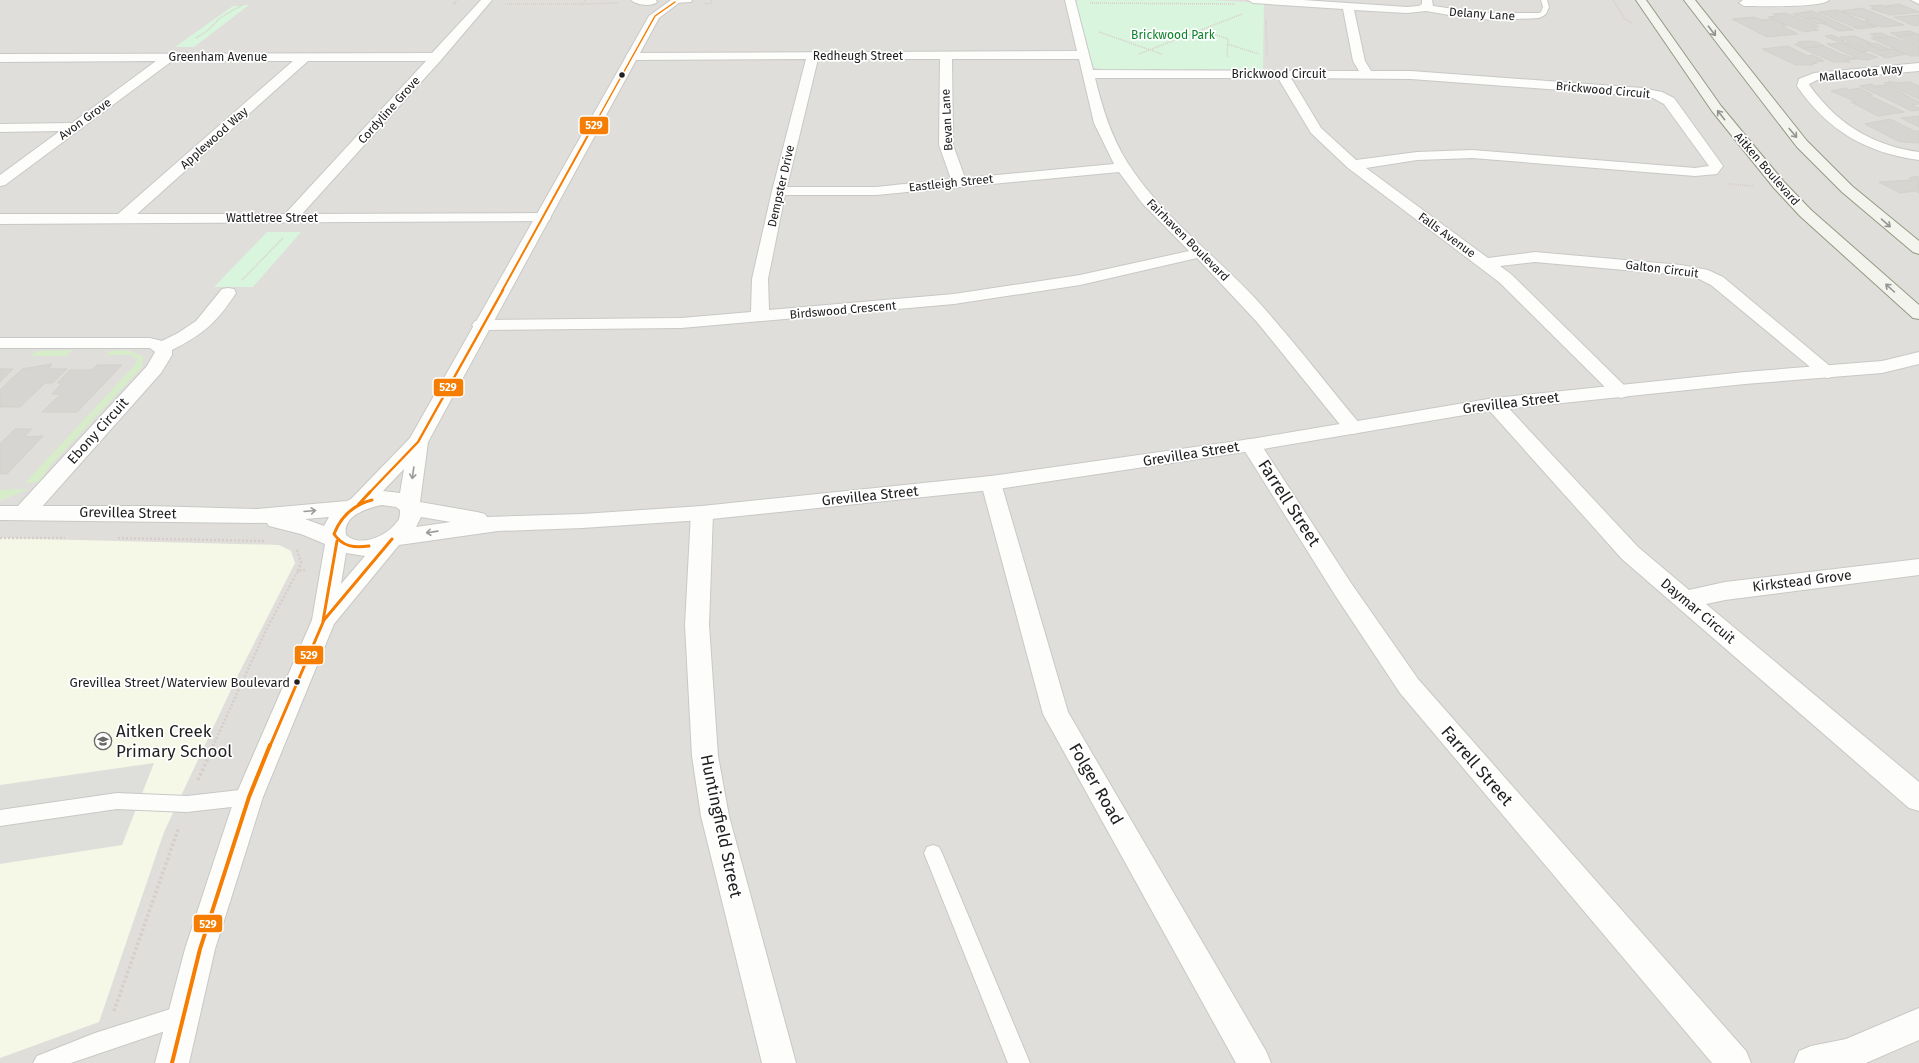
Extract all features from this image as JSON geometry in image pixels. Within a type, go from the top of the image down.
[{"type":"main road","name":"Aitken Boulevard","points":[[1641,0],[1713,104],[1740,140],[1802,209],[1919,314]]},
{"type":"main road","points":[[1689,0],[1802,144],[1846,189],[1919,249]]},
{"type":"street","points":[[636,0],[652,5],[680,1]]},
{"type":"street","name":"Fairhaven Boulevard","points":[[1070,0],[1099,118],[1108,141],[1123,167],[1164,219],[1246,300],[1353,428]]},
{"type":"street","name":"Delany Lane","points":[[1253,0],[1407,10],[1424,5],[1447,12],[1471,15],[1508,17],[1539,15]]},
{"type":"street","points":[[1744,3],[1792,3],[1824,0]]},
{"type":"street","name":"Cordyline Grove","points":[[290,218],[485,2]]},
{"type":"street","points":[[172,1063],[200,949],[249,797],[324,620],[337,540],[334,534],[335,527],[344,514],[355,506],[418,442],[481,325],[543,218],[632,56],[652,5]]},
{"type":"street","points":[[1348,6],[1359,60],[1366,74]]},
{"type":"street","name":"Bevan Lane","points":[[946,55],[946,145],[960,182]]},
{"type":"street","name":"Redheugh Street","points":[[632,56],[1083,55]]},
{"type":"street","name":"Greenham Avenue","points":[[0,58],[437,56]]},
{"type":"street","name":"Dempster Drive","points":[[760,317],[760,279],[779,191],[813,56]]},
{"type":"street","name":"Avon Grove","points":[[0,182],[170,57]]},
{"type":"street","name":"Applewood Way","points":[[122,219],[305,57]]},
{"type":"street","name":"Mallacoota Way","points":[[1919,67],[1814,77],[1803,82],[1803,86],[1831,118],[1841,127],[1883,148],[1899,153],[1919,156]]},
{"type":"street","name":"Brickwood Circuit","points":[[1088,74],[1366,74],[1426,76],[1642,92],[1657,95],[1670,101],[1716,166],[1712,171],[1695,172],[1459,154],[1417,156],[1353,165]]},
{"type":"street","name":"Falls Avenue","points":[[1282,74],[1316,130],[1353,165],[1378,185],[1486,263],[1529,300],[1621,392]]},
{"type":"street","points":[[0,128],[74,128]]},
{"type":"street","name":"Eastleigh Street","points":[[779,191],[876,191],[1123,167]]},
{"type":"street","name":"Wattletree Street","points":[[0,219],[543,218]]},
{"type":"street","name":"Birdswood Crescent","points":[[481,325],[681,323],[954,299],[1021,290],[1115,273],[1199,253]]},
{"type":"street","name":"Galton Circuit","points":[[1486,263],[1524,257],[1543,257],[1681,270],[1702,274],[1717,281],[1828,372]]},
{"type":"street","points":[[0,343],[150,343],[162,348],[184,337],[202,325],[228,293]]},
{"type":"street","name":"Ebony Circuit","points":[[24,513],[154,369],[163,355],[164,351],[162,348]]},
{"type":"street","points":[[1882,367],[1919,358]]},
{"type":"street","points":[[1882,367],[1919,368]]},
{"type":"street","name":"Grevillea Street","points":[[257,516],[306,527],[337,540],[345,546],[355,548],[367,547],[380,544],[393,538],[498,523],[582,521],[702,513],[991,483],[1251,445],[1494,404],[1745,378],[1882,367]]},
{"type":"street","name":"Daymar Circuit","points":[[1494,404],[1630,553],[1919,799]]},
{"type":"street","points":[[324,620],[393,538],[410,523],[412,515],[410,506],[418,442]]},
{"type":"street","name":"Farrell Street","points":[[1251,445],[1409,686],[1734,1063]]},
{"type":"street","name":"Folger Road","points":[[991,483],[1056,714],[1254,1063]]},
{"type":"street","name":"Grevillea Street","points":[[0,513],[257,516],[355,506],[382,498],[398,499],[410,506],[498,523]]},
{"type":"street","name":"Huntingfield Street","points":[[702,513],[697,625],[705,756],[715,816],[779,1063]]},
{"type":"street","name":"Kirkstead Grove","points":[[1685,600],[1747,588],[1919,567]]},
{"type":"street","points":[[1811,1063],[1846,1055],[1919,1024]]},
{"type":"lane","points":[[1539,15],[1544,13],[1546,7],[1544,0]]},
{"type":"lane","points":[[0,818],[117,801],[187,804],[249,797]]},
{"type":"lane","points":[[933,853],[1019,1063]]},
{"type":"lane","points":[[44,1063],[95,1043],[184,1015]]},
{"type":"path","points":[[457,0],[452,4],[485,2],[583,4]]},
{"type":"path","points":[[195,38],[207,31],[220,18],[242,5]]},
{"type":"path","points":[[1135,56],[1244,12]]},
{"type":"path","points":[[1266,18],[1267,57]]},
{"type":"path","points":[[1202,30],[1228,39],[1226,63]]},
{"type":"path","points":[[1097,31],[1163,54]]},
{"type":"path","points":[[1227,44],[1260,55]]},
{"type":"path","points":[[1721,183],[1758,186]]},
{"type":"path","points":[[228,293],[287,234]]},
{"type":"path","points":[[0,538],[67,538]]},
{"type":"path","points":[[113,538],[269,541]]},
{"type":"path","points":[[296,547],[301,562],[298,571]]},
{"type":"shaded area","points":[[0,0],[1919,0],[1919,1063],[0,1063]]},
{"type":"shaded area","name":"Aitken Creek Primary School","points":[[0,538],[279,545],[291,551],[295,563],[236,679],[164,832],[99,1022],[0,1058]]},
{"type":"shaded area","points":[[154,763],[122,845],[0,864],[0,785]]},
{"type":"green space","name":"Brickwood Park","points":[[1213,0],[1264,3],[1263,69],[1107,70],[1091,67],[1075,1]]},
{"type":"green space","points":[[249,5],[194,47],[175,47],[233,6]]},
{"type":"green space","points":[[267,232],[301,232],[253,287],[214,287]]},
{"type":"green space","points":[[72,350],[66,356],[30,356],[37,351]]},
{"type":"green space","points":[[127,350],[143,356],[142,367],[50,466],[39,482],[25,483],[135,365],[137,359],[130,355],[106,355],[110,351]]},
{"type":"green space","points":[[29,489],[0,501],[0,490]]},
{"type":"building","points":[[1899,4],[1919,12],[1891,15],[1871,9],[1876,8],[1870,6],[1881,5],[1890,7],[1886,6]]},
{"type":"building","points":[[1862,8],[1904,25],[1884,27],[1874,25],[1865,21],[1869,20],[1841,11]]},
{"type":"building","points":[[1837,10],[1872,25],[1854,27],[1818,12]]},
{"type":"building","points":[[1812,11],[1854,30],[1839,31],[1822,23],[1827,23],[1816,18],[1805,19],[1793,14]]},
{"type":"building","points":[[1786,13],[1819,27],[1812,27],[1818,30],[1804,32],[1768,17],[1777,16],[1773,14]]},
{"type":"building","points":[[1919,15],[1919,25],[1915,26],[1894,17]]},
{"type":"building","points":[[1754,17],[1762,20],[1773,19],[1787,26],[1782,26],[1798,34],[1767,37],[1732,19]]},
{"type":"building","points":[[1816,18],[1827,23],[1816,24],[1805,19]]},
{"type":"building","points":[[1872,25],[1877,27],[1858,29],[1854,27]]},
{"type":"building","points":[[1910,31],[1917,34],[1898,36],[1890,33]]},
{"type":"building","points":[[1882,33],[1890,37],[1878,38],[1870,34]]},
{"type":"building","points":[[1919,34],[1919,46],[1896,36]]},
{"type":"building","points":[[1832,35],[1845,41],[1838,42],[1825,36]]},
{"type":"building","points":[[1855,36],[1873,44],[1867,44],[1880,50],[1893,49],[1905,54],[1886,58],[1840,37]]},
{"type":"building","points":[[1892,37],[1919,47],[1919,56],[1910,56],[1871,38]]},
{"type":"building","points":[[1798,42],[1817,42],[1824,46],[1802,48],[1795,44],[1802,44]]},
{"type":"building","points":[[1848,42],[1868,51],[1862,52],[1843,43]]},
{"type":"building","points":[[1843,43],[1877,57],[1868,60],[1859,59],[1827,44]]},
{"type":"building","points":[[1876,43],[1889,49],[1880,50],[1867,44]]},
{"type":"building","points":[[1788,46],[1807,56],[1813,55],[1824,61],[1814,62],[1817,63],[1811,64],[1813,65],[1796,65],[1762,49]]},
{"type":"building","points":[[1824,46],[1841,54],[1857,59],[1845,60],[1850,62],[1833,62],[1802,48]]},
{"type":"building","points":[[1889,81],[1899,83],[1910,82],[1919,86],[1919,99],[1884,83],[1891,82]]},
{"type":"building","points":[[1871,84],[1875,86],[1886,85],[1919,102],[1919,104],[1912,105],[1919,108],[1919,110],[1912,111],[1860,86]]},
{"type":"building","points":[[1846,88],[1849,90],[1860,88],[1873,95],[1868,95],[1904,112],[1878,116],[1851,102],[1857,102],[1831,91]]},
{"type":"building","points":[[1919,116],[1919,127],[1901,118]]},
{"type":"building","points":[[1890,119],[1914,131],[1919,131],[1919,143],[1900,142],[1865,124]]},
{"type":"building","points":[[1918,176],[1919,193],[1915,191],[1900,193],[1879,182],[1912,180],[1909,178]]},
{"type":"building","points":[[52,364],[48,369],[67,369],[53,383],[45,383],[20,407],[0,407],[0,390],[22,369]]},
{"type":"building","points":[[97,365],[122,365],[77,412],[42,412],[61,394],[52,394],[62,383],[57,383],[70,370],[92,370]]},
{"type":"building","points":[[0,369],[13,369],[0,382]]},
{"type":"building","points":[[15,429],[32,429],[24,437],[43,436],[7,474],[0,474],[0,444]]},
{"type":"transit line","name":"529","points":[[358,505],[418,442],[655,16],[675,2]]},
{"type":"transit line","name":"529","points":[[369,546],[353,547],[345,545],[337,539],[334,534],[340,522],[348,512],[359,504],[372,500]]},
{"type":"transit line","name":"529","points":[[172,1063],[200,949],[249,797],[274,736],[324,620],[392,539]]},
{"type":"transit line","name":"529","points":[[323,621],[337,541]]},
{"type":"place","name":"Grevillea Street/Waterview Boulevard","points":[[297,682]]},
{"type":"place","name":"Aitken Creek Primary School","points":[[103,741]]}]
